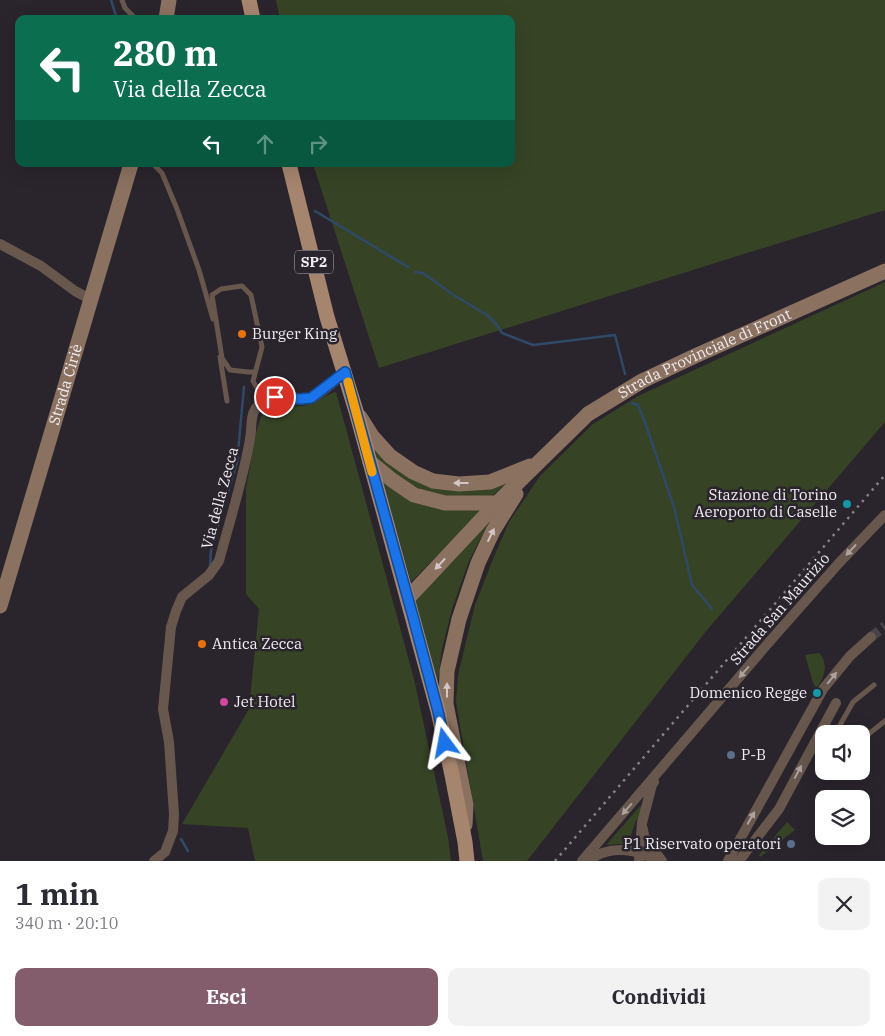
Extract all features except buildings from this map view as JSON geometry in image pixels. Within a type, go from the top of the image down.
[{"type":"main road","points":[[249,0],[253,15]]},
{"type":"main road","name":"Strada Ciriè","points":[[0,606],[130,167]]},
{"type":"main road","name":"SP2","points":[[290,167],[327,317],[356,411],[438,711],[465,842],[467,861]]},
{"type":"main road","name":"Strada Provinciale di Front","points":[[540,461],[588,414],[642,381],[885,271]]},
{"type":"main road","points":[[356,411],[372,436],[390,456],[413,472],[433,481],[459,484],[490,482],[540,461]]},
{"type":"main road","points":[[408,598],[497,503],[540,461]]},
{"type":"main road","points":[[465,842],[466,805],[446,704],[446,671],[459,619],[478,563],[492,531],[510,502],[540,461]]},
{"type":"main road","points":[[370,462],[414,495],[445,504],[497,503]]},
{"type":"street","points":[[0,244],[41,266],[75,291],[90,299]]},
{"type":"street","points":[[264,400],[275,397],[311,398],[345,372]]},
{"type":"street","name":"Via della Zecca","points":[[154,861],[165,852],[174,831],[169,742],[163,709],[171,627],[182,597],[210,575],[219,561],[246,463],[252,428],[251,418],[256,408],[264,400]]},
{"type":"street","name":"Strada San Maurizio","points":[[582,861],[839,563],[885,515]]},
{"type":"street","points":[[728,861],[823,689],[850,656],[871,637]]},
{"type":"street","points":[[739,861],[779,809],[836,703]]},
{"type":"street","points":[[640,857],[642,823],[652,785],[665,764]]},
{"type":"street","points":[[642,823],[644,836],[662,861]]},
{"type":"street","points":[[588,861],[606,852],[620,849],[656,861]]},
{"type":"lane","points":[[122,0],[125,8],[132,15]]},
{"type":"lane","points":[[156,167],[162,173],[199,270],[215,328],[227,401]]},
{"type":"lane","points":[[255,372],[230,370],[222,358],[212,295],[221,289],[242,286],[250,295],[262,347],[255,372],[252,381],[264,400]]},
{"type":"lane","points":[[839,725],[853,702],[874,685]]},
{"type":"lane","points":[[870,733],[885,721]]},
{"type":"green space","points":[[276,0],[885,0],[885,210],[379,368],[314,167],[515,167],[515,15],[279,15]]},
{"type":"green space","points":[[885,282],[885,422],[707,630],[527,861],[483,861],[456,702],[458,675],[475,605],[493,559],[509,522],[540,476],[593,424],[638,396]]},
{"type":"green space","points":[[336,392],[414,679],[448,837],[451,861],[255,861],[248,828],[182,824],[249,709],[259,609],[246,594],[246,488],[256,433],[262,414],[271,405],[303,406]]},
{"type":"green space","points":[[374,447],[410,477],[510,480],[492,496],[467,498],[433,495],[404,481],[377,459]]},
{"type":"green space","points":[[383,482],[483,509],[411,582]]},
{"type":"green space","points":[[491,518],[469,561],[452,609],[442,649],[437,687],[415,599]]},
{"type":"green space","points":[[819,653],[824,661],[825,670],[822,680],[816,688],[805,655]]},
{"type":"green space","points":[[640,806],[642,807],[639,821],[636,820],[628,844],[608,845],[607,844]]},
{"type":"green space","points":[[787,822],[795,830],[760,857],[759,855]]},
{"type":"waterway","points":[[111,0],[116,15]]},
{"type":"waterway","points":[[315,211],[408,267]]},
{"type":"waterway","points":[[415,272],[423,273],[452,294],[487,315],[502,333],[533,345],[615,335],[625,374]]},
{"type":"waterway","points":[[210,567],[211,550],[237,462],[244,387]]},
{"type":"waterway","points":[[632,403],[638,405],[643,417],[674,507],[692,585],[712,609]]},
{"type":"waterway","points":[[181,839],[188,851]]},
{"type":"tunnel","points":[[871,637],[885,626]]},
{"type":"railway","points":[[555,861],[885,475]]},
{"type":"slow traffic","points":[[348,382],[372,472]]},
{"type":"place","name":"Burger King","points":[[242,334]]},
{"type":"place","name":"Stazione di Torino Aeroporto di Caselle","points":[[847,504]]},
{"type":"place","name":"Antica Zecca","points":[[202,644]]},
{"type":"place","name":"Domenico Regge","points":[[817,693]]},
{"type":"place","name":"Jet Hotel","points":[[224,702]]},
{"type":"place","name":"P-B","points":[[731,755]]},
{"type":"place","name":"P1 Riservato operatori","points":[[791,844]]},
{"type":"route","points":[[275,397],[311,398],[345,372],[413,617],[445,743]]}]
